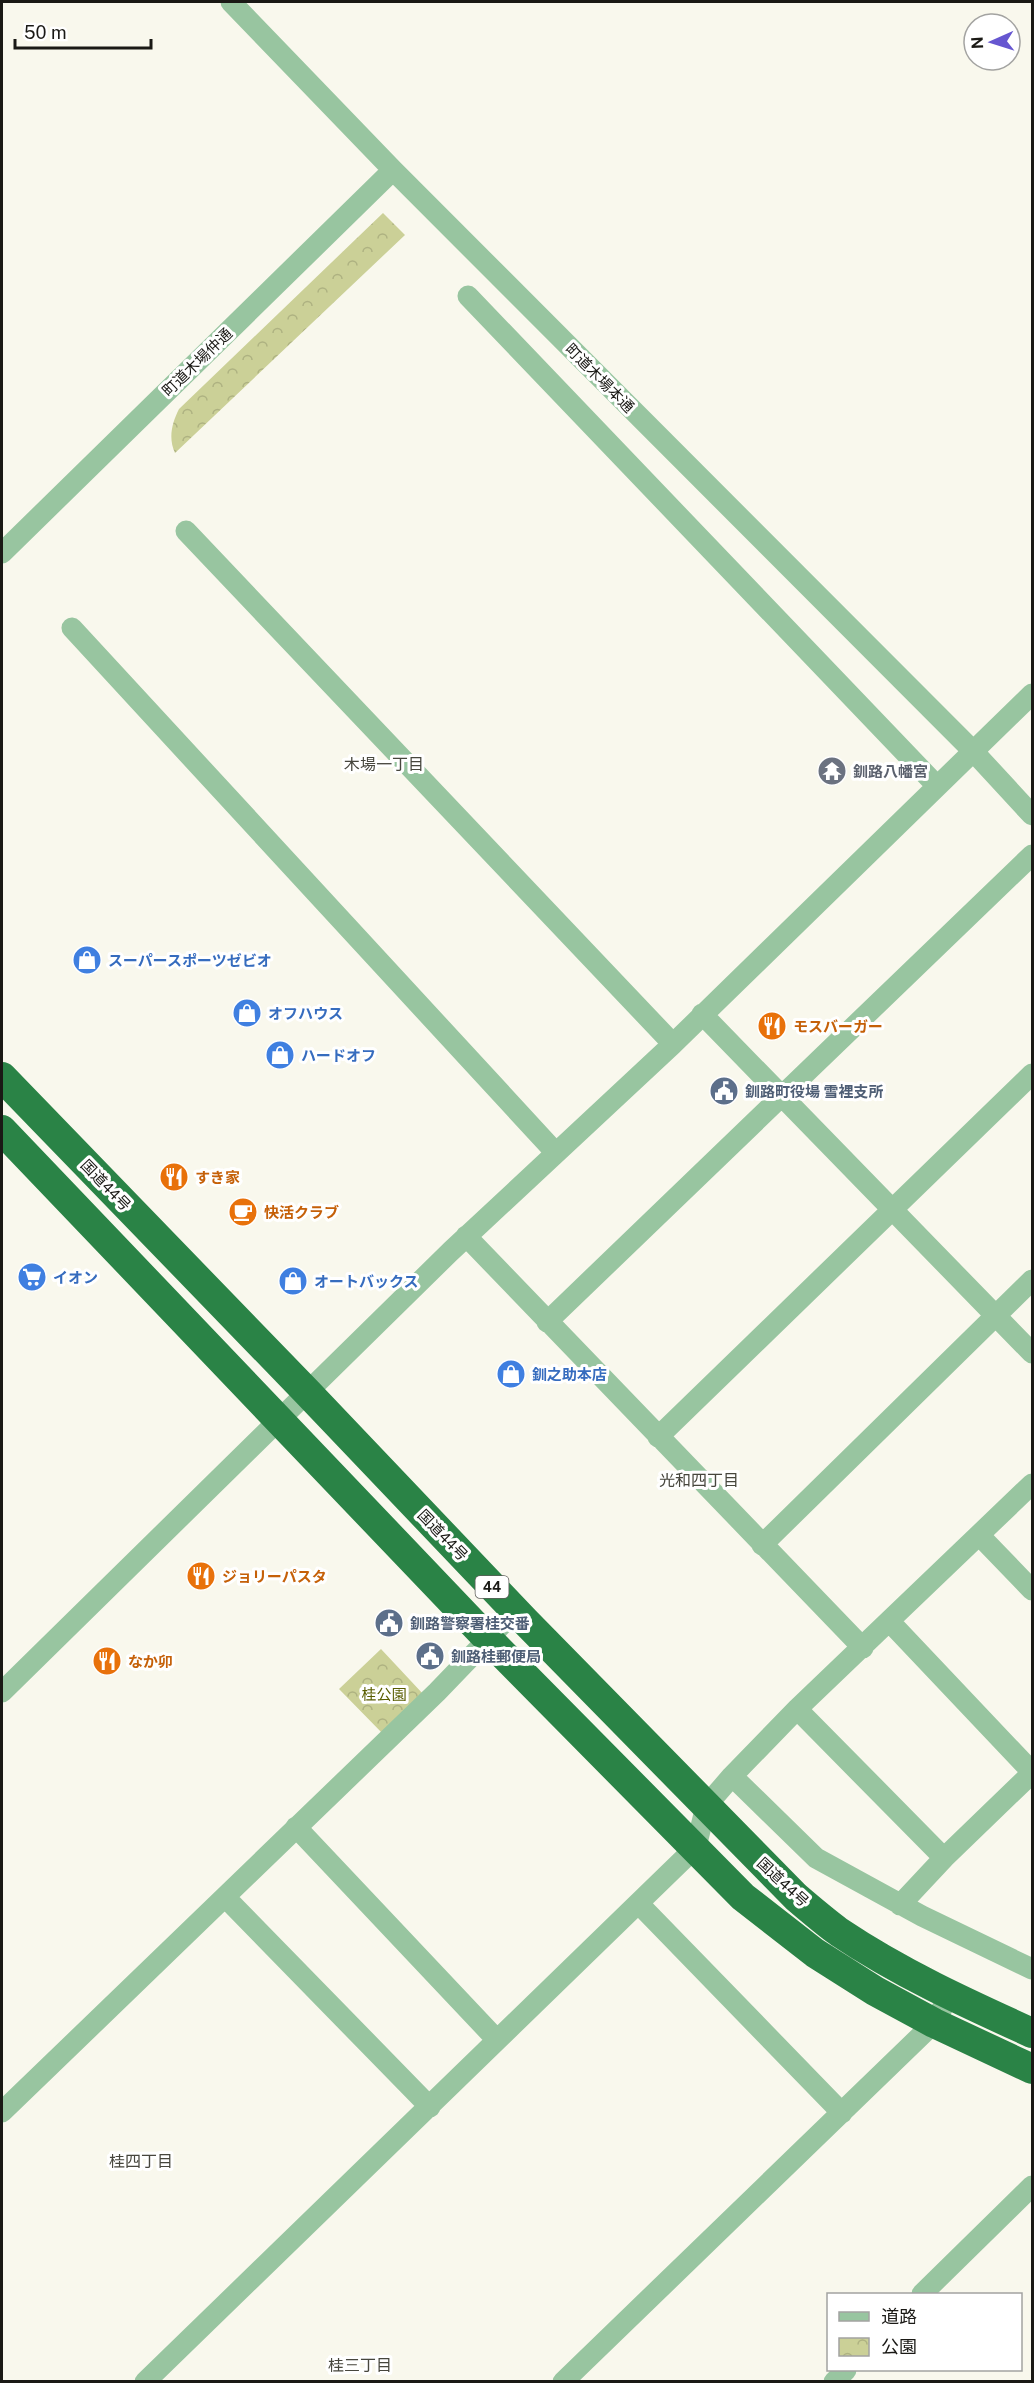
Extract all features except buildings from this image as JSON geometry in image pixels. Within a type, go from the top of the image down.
[{"type":"highway","name":"国道44号","points":[[2,1077],[515,1611],[796,1897],[838,1931],[891,1964],[949,1996],[1032,2033]]},
{"type":"highway","name":"44","points":[[2,1130],[488,1639],[743,1897],[815,1953],[875,1991],[934,2023],[1032,2069]]},
{"type":"street","name":"町道木場本通","points":[[231,2],[393,170],[973,751],[1032,815]]},
{"type":"street","name":"町道木場仲通","points":[[2,553],[393,170]]},
{"type":"street","points":[[468,296],[937,786]]},
{"type":"street","points":[[186,531],[673,1044]]},
{"type":"street","points":[[72,628],[555,1153]]},
{"type":"street","points":[[2,1692],[466,1236],[673,1044],[1032,694]]},
{"type":"street","points":[[547,1322],[1032,855]]},
{"type":"street","points":[[702,1014],[1032,1353]]},
{"type":"street","points":[[658,1437],[1032,1074]]},
{"type":"street","points":[[466,1236],[863,1648]]},
{"type":"street","points":[[762,1545],[1032,1280]]},
{"type":"street","points":[[145,2382],[696,1847],[706,1806],[732,1776],[797,1709],[1032,1484]]},
{"type":"street","points":[[979,1535],[1032,1590]]},
{"type":"street","points":[[2,2112],[436,1692],[515,1611]]},
{"type":"street","points":[[890,1622],[1032,1772],[944,1858],[900,1905]]},
{"type":"street","points":[[797,1709],[944,1858]]},
{"type":"street","points":[[732,1776],[816,1858],[900,1905],[1032,1969]]},
{"type":"street","points":[[296,1827],[497,2040]]},
{"type":"street","points":[[225,1896],[430,2107]]},
{"type":"street","points":[[639,1904],[842,2113]]},
{"type":"street","points":[[563,2382],[934,2023],[949,1996]]},
{"type":"street","points":[[924,2293],[1032,2186]]},
{"type":"street","points":[[834,2382],[845,2371]]},
{"type":"green space","points":[[383,213],[405,235],[175,453],[172,431],[179,409]]},
{"type":"green space","name":"桂公園","points":[[381,1649],[424,1695],[384,1735],[339,1689]]},
{"type":"place","name":"釧路八幡宮","points":[[832,771]]},
{"type":"place","name":"スーパースポーツゼビオ","points":[[87,960]]},
{"type":"place","name":"オフハウス","points":[[247,1013]]},
{"type":"place","name":"モスバーガー","points":[[772,1026]]},
{"type":"place","name":"ハードオフ","points":[[280,1055]]},
{"type":"place","name":"釧路町役場 雪裡支所","points":[[724,1091]]},
{"type":"place","name":"すき家","points":[[174,1177]]},
{"type":"place","name":"快活クラブ","points":[[243,1212]]},
{"type":"place","name":"イオン","points":[[32,1277]]},
{"type":"place","name":"オートバックス","points":[[293,1281]]},
{"type":"place","name":"釧之助本店","points":[[511,1374]]},
{"type":"place","name":"ジョリーパスタ","points":[[201,1576]]},
{"type":"place","name":"釧路警察署桂交番","points":[[389,1623]]},
{"type":"place","name":"釧路桂郵便局","points":[[430,1656]]},
{"type":"place","name":"なか卯","points":[[107,1661]]},
{"type":"district","name":"木場一丁目","points":[[384,764]]},
{"type":"district","name":"光和四丁目","points":[[699,1480]]},
{"type":"district","name":"桂四丁目","points":[[141,2161]]},
{"type":"district","name":"桂三丁目","points":[[360,2365]]}]
